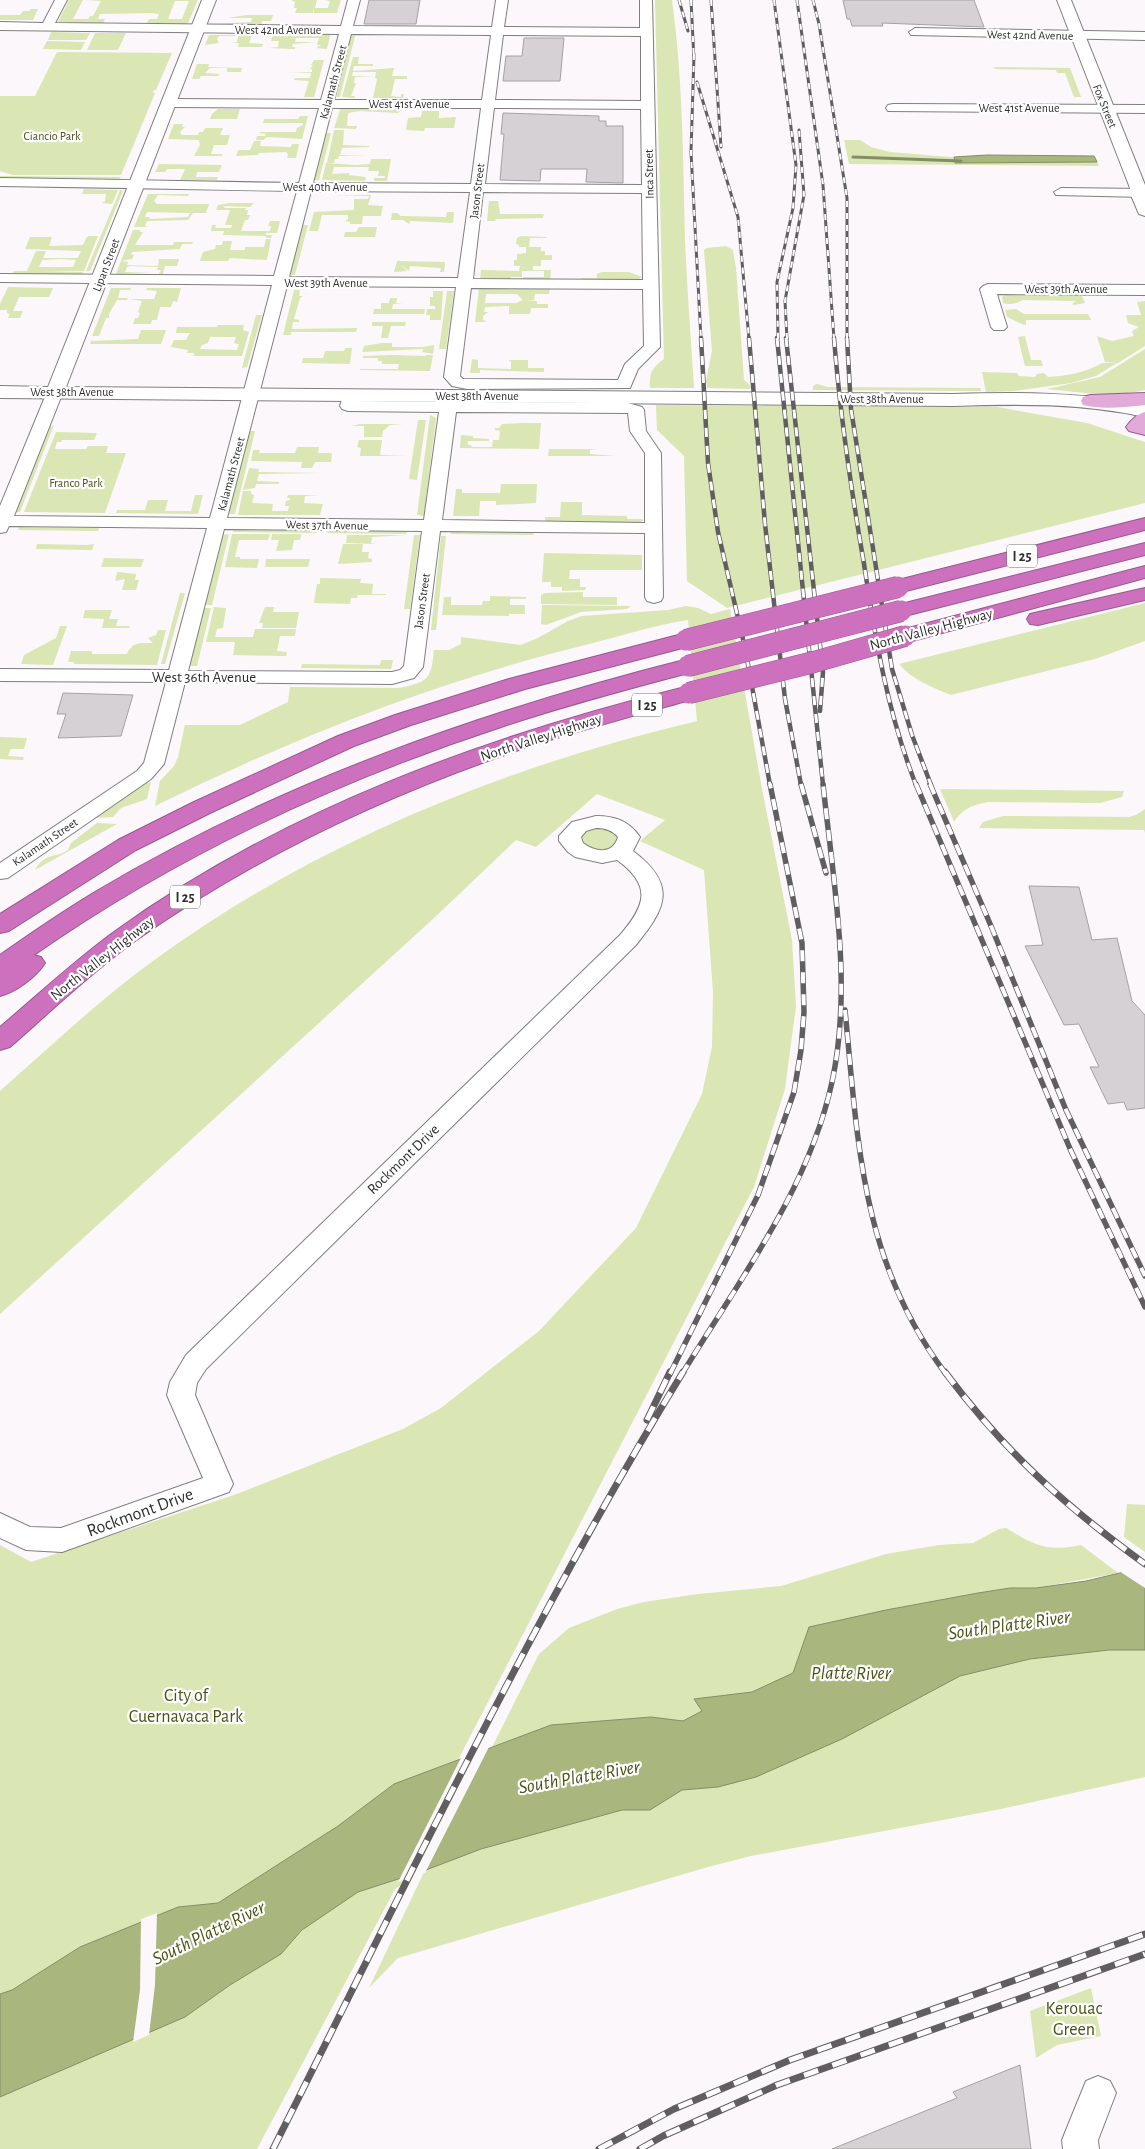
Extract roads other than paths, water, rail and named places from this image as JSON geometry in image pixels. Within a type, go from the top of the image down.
[{"type":"highway","name":"I 25","points":[[0,925],[126,845],[203,806],[346,742],[403,720],[517,684],[1145,524]]},
{"type":"highway","points":[[0,967],[119,888],[294,800],[467,730],[563,700],[688,666],[1145,549]]},
{"type":"highway","name":"North Valley Highway","points":[[0,1041],[100,956],[141,925],[226,872],[308,829],[392,790],[492,751],[605,716],[814,662],[869,663],[907,645],[1145,572]]},
{"type":"highway","points":[[907,645],[976,634],[1145,594]]},
{"type":"highway","points":[[0,988],[42,956],[202,846]]},
{"type":"main road","points":[[1090,401],[1145,400]]},
{"type":"street","points":[[47,26],[61,0]]},
{"type":"street","name":"Lipan Street","points":[[1,524],[56,392],[209,0]]},
{"type":"street","name":"Kalamath Street","points":[[5,866],[150,770],[158,752],[354,0]]},
{"type":"street","name":"Jason Street","points":[[502,0],[452,377],[455,381],[467,384],[624,385],[631,367],[652,347]]},
{"type":"street","name":"Inca Street","points":[[646,0],[652,347]]},
{"type":"street","name":"Fox Street","points":[[1064,0],[1141,193],[1145,211]]},
{"type":"street","name":"West 42nd Avenue","points":[[0,26],[646,32]]},
{"type":"street","name":"West 42nd Avenue","points":[[915,32],[1145,36]]},
{"type":"street","name":"West 41st Avenue","points":[[170,103],[648,106]]},
{"type":"street","name":"West 41st Avenue","points":[[893,108],[1145,109]]},
{"type":"street","name":"West 40th Avenue","points":[[0,182],[306,187],[649,189]]},
{"type":"street","points":[[1061,192],[1141,193]]},
{"type":"street","name":"West 39th Avenue","points":[[0,278],[651,285]]},
{"type":"street","name":"West 39th Avenue","points":[[999,327],[988,289],[1145,290]]},
{"type":"street","name":"West 38th Avenue","points":[[0,392],[251,394],[448,407],[628,408],[636,410],[638,431],[653,453],[655,528]]},
{"type":"street","name":"West 38th Avenue","points":[[349,400],[954,400],[1035,397],[1090,401],[1143,421]]},
{"type":"street","name":"West 38th Avenue","points":[[954,400],[1069,409],[1143,421]]},
{"type":"street","name":"Jason Street","points":[[407,674],[413,667],[448,407]]},
{"type":"street","name":"West 37th Avenue","points":[[1,524],[655,528]]},
{"type":"street","points":[[654,597],[655,528]]},
{"type":"street","name":"West 36th Avenue","points":[[0,675],[392,678],[407,674]]},
{"type":"street","name":"Rockmont Drive","points":[[0,1524],[26,1538],[62,1540],[104,1516],[219,1484],[181,1396],[184,1382],[196,1362],[628,940],[651,908],[652,894],[648,880],[636,863],[619,852]]},
{"type":"street","points":[[1081,2149],[1080,2140],[1098,2094]]},
{"type":"water","points":[[987,155],[1094,156],[1097,162],[955,163],[954,157]]},
{"type":"water","name":"Platte River","points":[[1145,1567],[1145,1650],[1109,1650],[1030,1659],[960,1676],[842,1739],[756,1777],[718,1787],[682,1790],[650,1810],[622,1810],[481,1849],[426,1870],[358,1892],[302,1930],[281,1954],[230,1985],[185,2017],[0,2097],[0,1994],[12,1990],[80,1947],[178,1907],[218,1903],[338,1826],[394,1784],[551,1725],[651,1717],[683,1721],[702,1711],[694,1699],[752,1692],[793,1673],[809,1627],[978,1593],[1086,1581]]},
{"type":"waterway","points":[[853,157],[961,161]]},
{"type":"railway","points":[[679,0],[688,31]]},
{"type":"railway","points":[[691,0],[694,58]]},
{"type":"railway","points":[[711,0],[721,147]]},
{"type":"railway","points":[[774,0],[796,165],[793,208],[777,282],[778,339]]},
{"type":"railway","points":[[797,0],[823,185],[834,339]]},
{"type":"railway","points":[[813,0],[819,24],[847,198],[847,338]]},
{"type":"railway","points":[[694,58],[691,152],[701,339]]},
{"type":"railway","points":[[697,82],[738,217],[749,339]]},
{"type":"railway","points":[[787,339],[785,301],[804,195],[799,130]]},
{"type":"railway","points":[[701,338],[708,463],[718,532],[745,648],[770,785]]},
{"type":"railway","points":[[749,338],[765,524],[785,699],[801,785]]},
{"type":"railway","points":[[777,338],[823,785]]},
{"type":"railway","points":[[786,338],[823,672],[820,711]]},
{"type":"railway","points":[[834,338],[846,451],[878,649],[897,730],[916,785]]},
{"type":"railway","points":[[847,338],[851,409],[892,669],[912,735],[931,785]]},
{"type":"railway","points":[[670,1374],[758,1195],[794,1092],[801,1050],[804,1012],[802,943],[770,784]]},
{"type":"railway","points":[[801,784],[826,873]]},
{"type":"railway","points":[[682,1374],[748,1269],[789,1197],[807,1160],[832,1082],[838,1045],[841,971],[836,895],[823,784]]},
{"type":"railway","points":[[916,784],[1071,1151],[1145,1307]]},
{"type":"railway","points":[[930,784],[991,926],[1066,1110],[1145,1276]]},
{"type":"railway","points":[[845,1010],[860,1154],[868,1200],[880,1245],[896,1289],[918,1332],[946,1374]]},
{"type":"railway","points":[[647,1420],[670,1372]]},
{"type":"railway","points":[[273,2149],[420,1854],[521,1659],[627,1466],[683,1372]]},
{"type":"railway","points":[[945,1372],[990,1428],[1014,1453],[1062,1499],[1145,1564]]},
{"type":"railway","points":[[599,2149],[674,2109],[790,2060],[1145,1934]]},
{"type":"railway","points":[[640,2149],[663,2136],[777,2085],[1145,1954]]},
{"type":"park label","name":"Ciancio Park","points":[[52,136]]},
{"type":"park label","name":"Franco Park","points":[[76,483]]},
{"type":"park label","name":"City of Cuernavaca Park","points":[[186,1705]]},
{"type":"park label","name":"Kerouac Green","points":[[1074,2018]]},
{"type":"water label","name":"South Platte River","points":[[1009,1624]]},
{"type":"water label","name":"South Platte River","points":[[579,1776]]},
{"type":"water label","name":"South Platte River","points":[[208,1932]]}]
